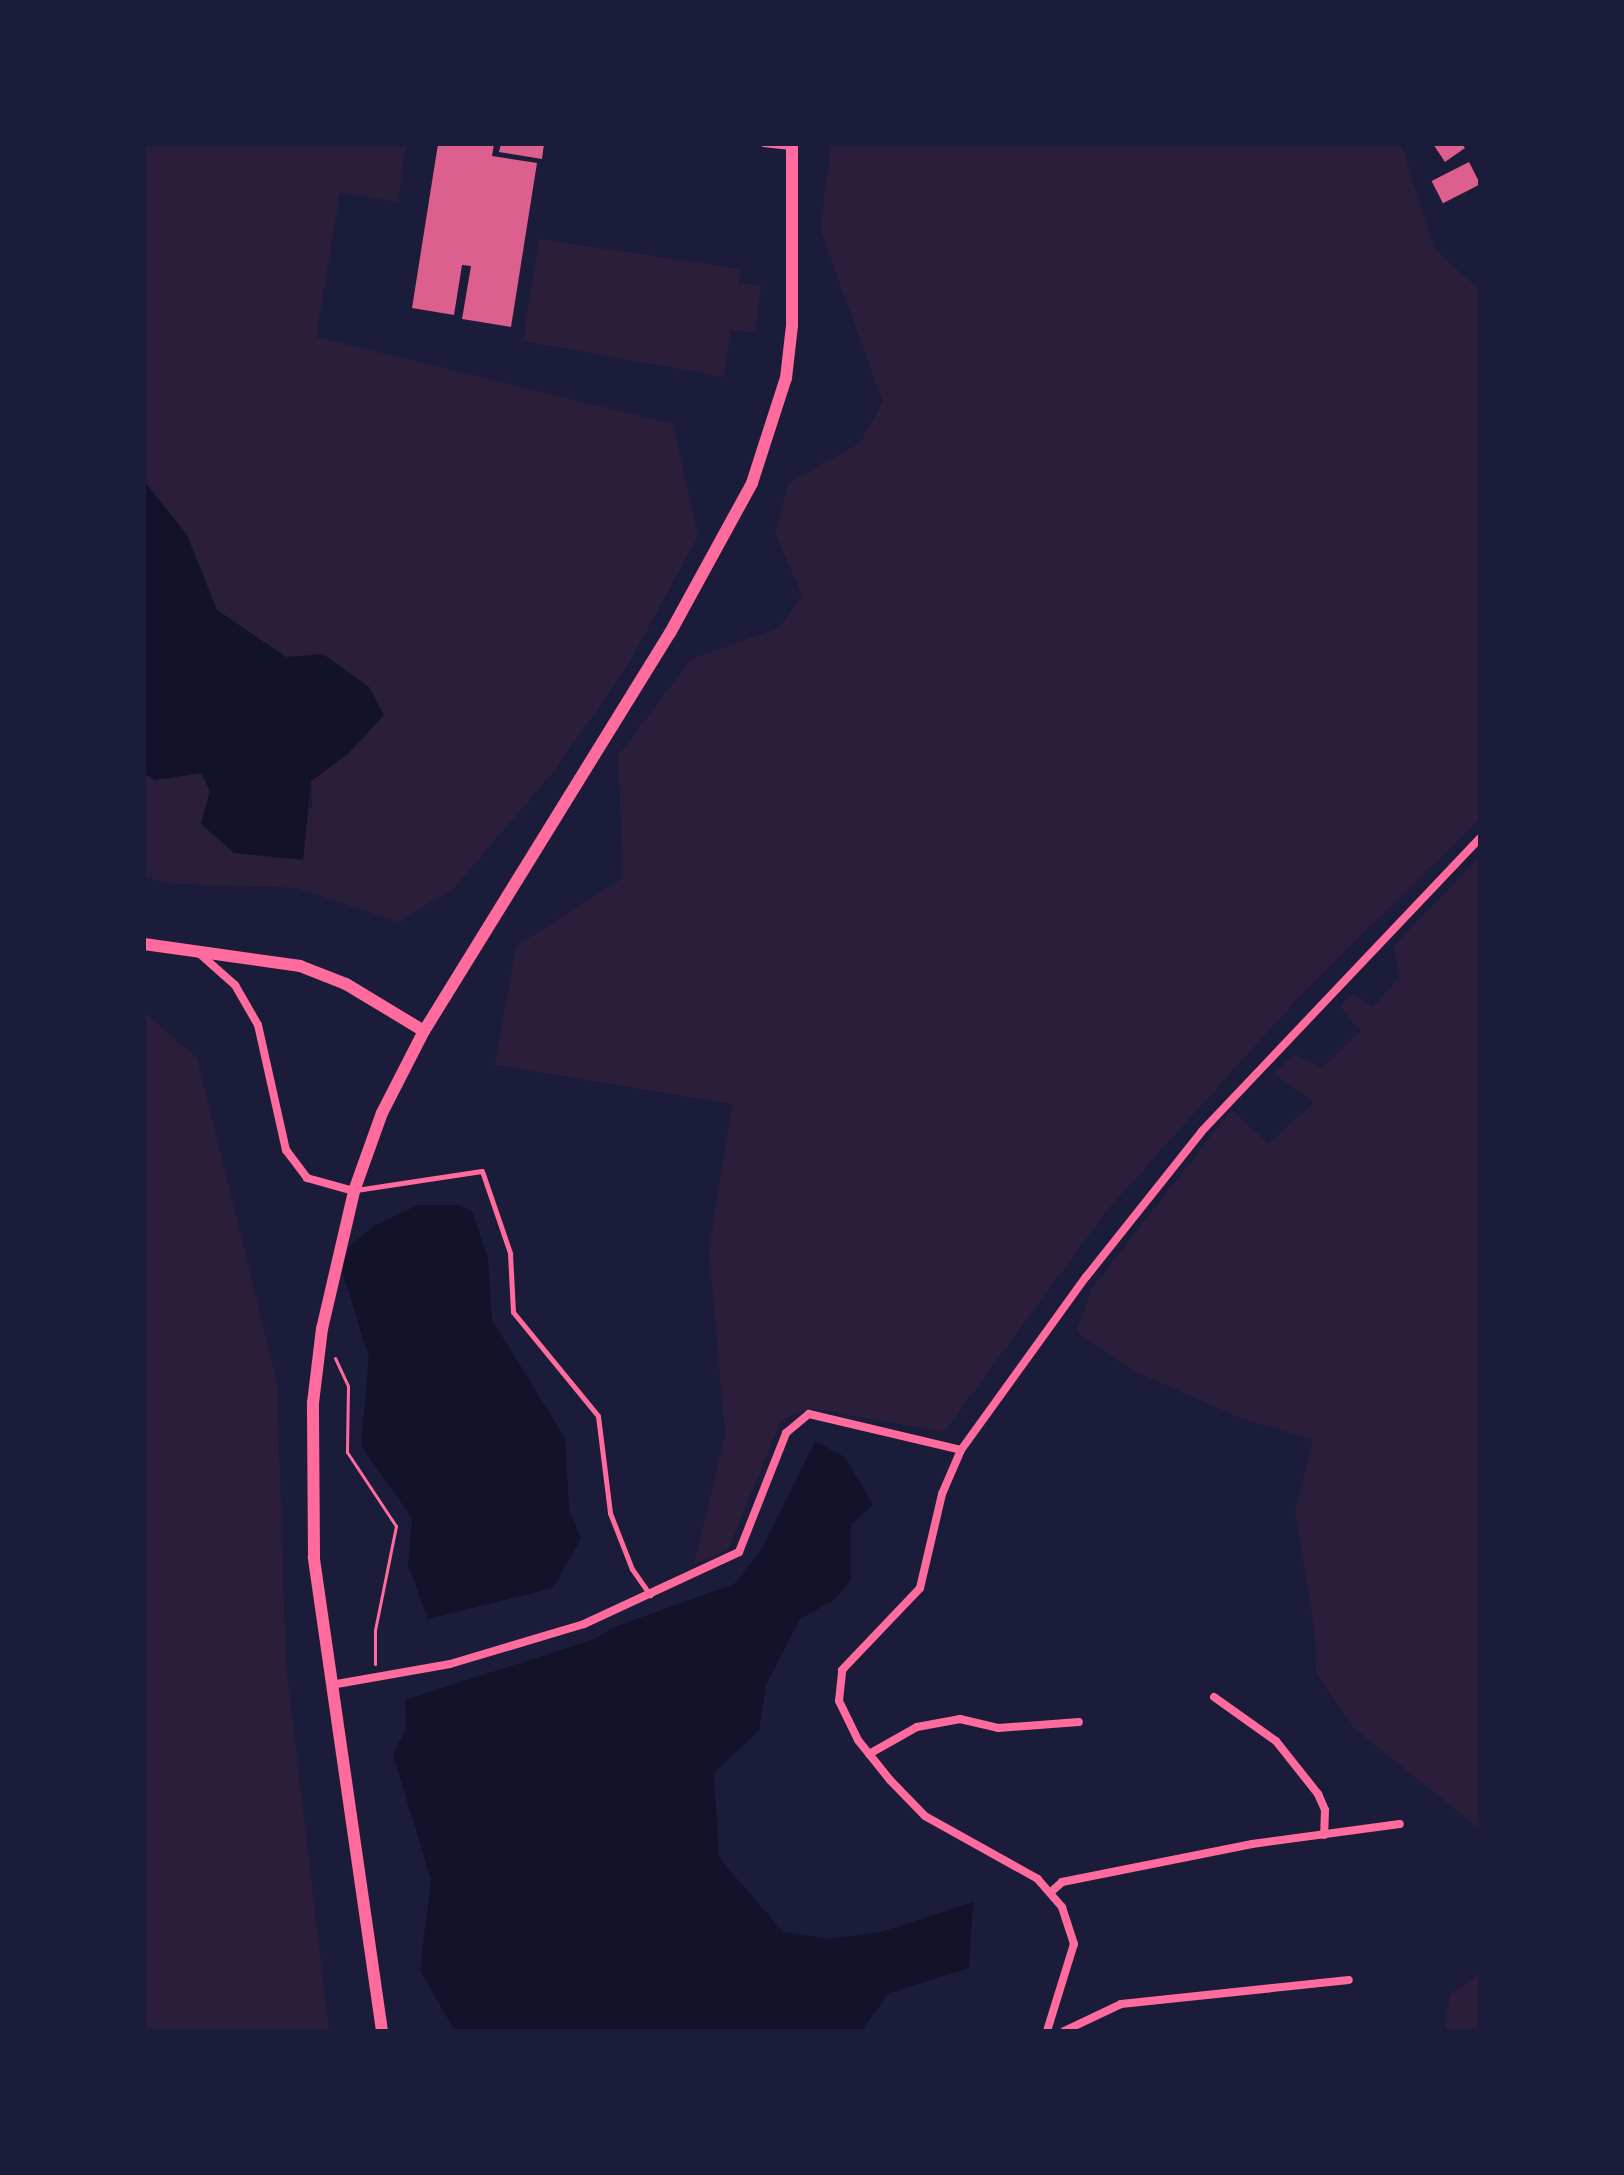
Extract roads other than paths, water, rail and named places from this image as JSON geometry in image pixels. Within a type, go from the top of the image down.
[{"type":"street","points":[[382,2031],[314,1557],[311,1480],[313,1403],[322,1329],[354,1191],[382,1113],[424,1031],[670,633],[752,483],[788,365],[792,146]]},
{"type":"street","points":[[1047,2031],[1074,1944],[1071,1925],[1051,1892],[925,1816],[869,1754],[839,1701],[842,1670],[920,1588],[942,1494],[961,1450],[987,1408],[1202,1131],[1480,838]]},
{"type":"street","points":[[144,944],[300,966],[346,984],[424,1031]]},
{"type":"street","points":[[193,950],[235,985],[258,1025],[286,1150],[307,1178],[354,1191]]},
{"type":"street","points":[[331,1685],[450,1664],[584,1624],[739,1552],[786,1433],[809,1414],[961,1450]]},
{"type":"street","points":[[1214,1697],[1276,1741],[1318,1794],[1325,1810],[1324,1835]]},
{"type":"street","points":[[869,1754],[917,1727],[960,1719],[998,1728],[1079,1722]]},
{"type":"street","points":[[1051,1892],[1062,1882],[1400,1824]]},
{"type":"street","points":[[1064,2031],[1121,2004],[1349,1980]]},
{"type":"lane","points":[[763,144],[792,146]]},
{"type":"lane","points":[[354,1191],[482,1171],[510,1253],[513,1312],[598,1416],[610,1513],[632,1569],[650,1595]]}]
